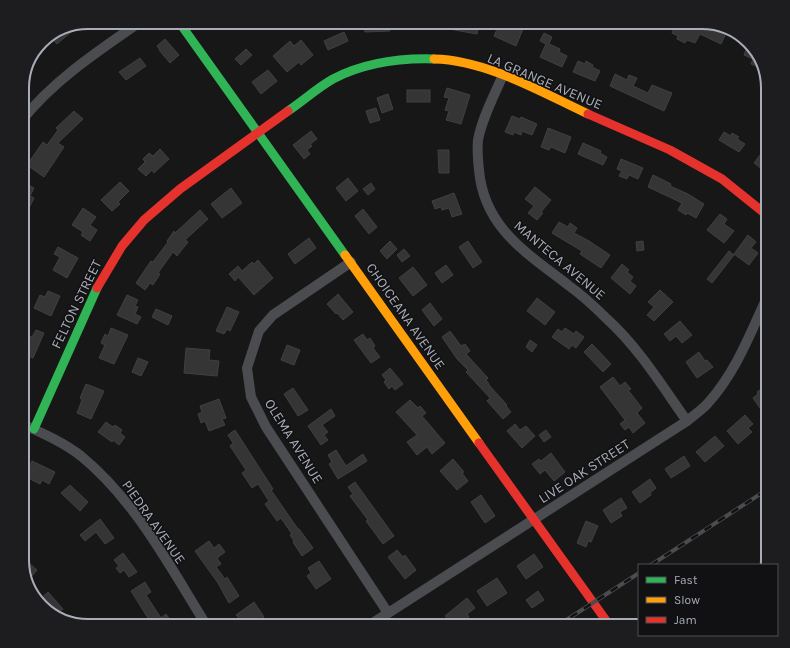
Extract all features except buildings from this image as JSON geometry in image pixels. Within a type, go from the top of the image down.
[{"type":"street","points":[[29,111],[65,77],[98,51],[130,29]]},
{"type":"street","name":"CHOICEANA AVENUE","points":[[184,29],[605,619]]},
{"type":"street","name":"LA GRANGE AVENUE","points":[[258,132],[332,80],[353,70],[375,64],[413,58],[448,59],[474,65],[502,75],[670,150],[722,179],[761,210]]},
{"type":"street","name":"MANTECA AVENUE","points":[[502,75],[478,141],[479,176],[483,192],[494,218],[508,237],[571,287],[609,320],[635,348],[687,421]]},
{"type":"street","name":"FELTON STREET","points":[[34,429],[99,283],[122,246],[144,220],[180,189],[258,132]]},
{"type":"street","name":"OLEMA AVENUE","points":[[351,262],[273,315],[260,331],[247,368],[251,397],[266,427],[388,613]]},
{"type":"street","name":"LIVE OAK STREET","points":[[379,619],[687,421],[707,404],[725,382],[744,348],[761,310]]},
{"type":"street","name":"PIEDRA AVENUE","points":[[29,427],[56,440],[80,456],[112,485],[143,525],[203,619]]},
{"type":"railway","points":[[653,564],[761,494]]},
{"type":"railway","points":[[568,619],[638,574]]},
{"type":"traffic: fast","points":[[184,29],[345,255]]},
{"type":"traffic: fast","points":[[288,111],[333,79],[357,69],[370,65],[408,59],[434,59]]},
{"type":"traffic: fast","points":[[34,429],[97,288]]},
{"type":"traffic: slow","points":[[434,59],[454,61],[493,71],[532,87],[588,114]]},
{"type":"traffic: slow","points":[[345,255],[479,443]]},
{"type":"traffic: jam","points":[[97,288],[122,246],[144,220],[180,189],[288,111]]},
{"type":"traffic: jam","points":[[588,114],[670,150],[722,179],[761,210]]},
{"type":"traffic: jam","points":[[479,443],[605,619]]}]
